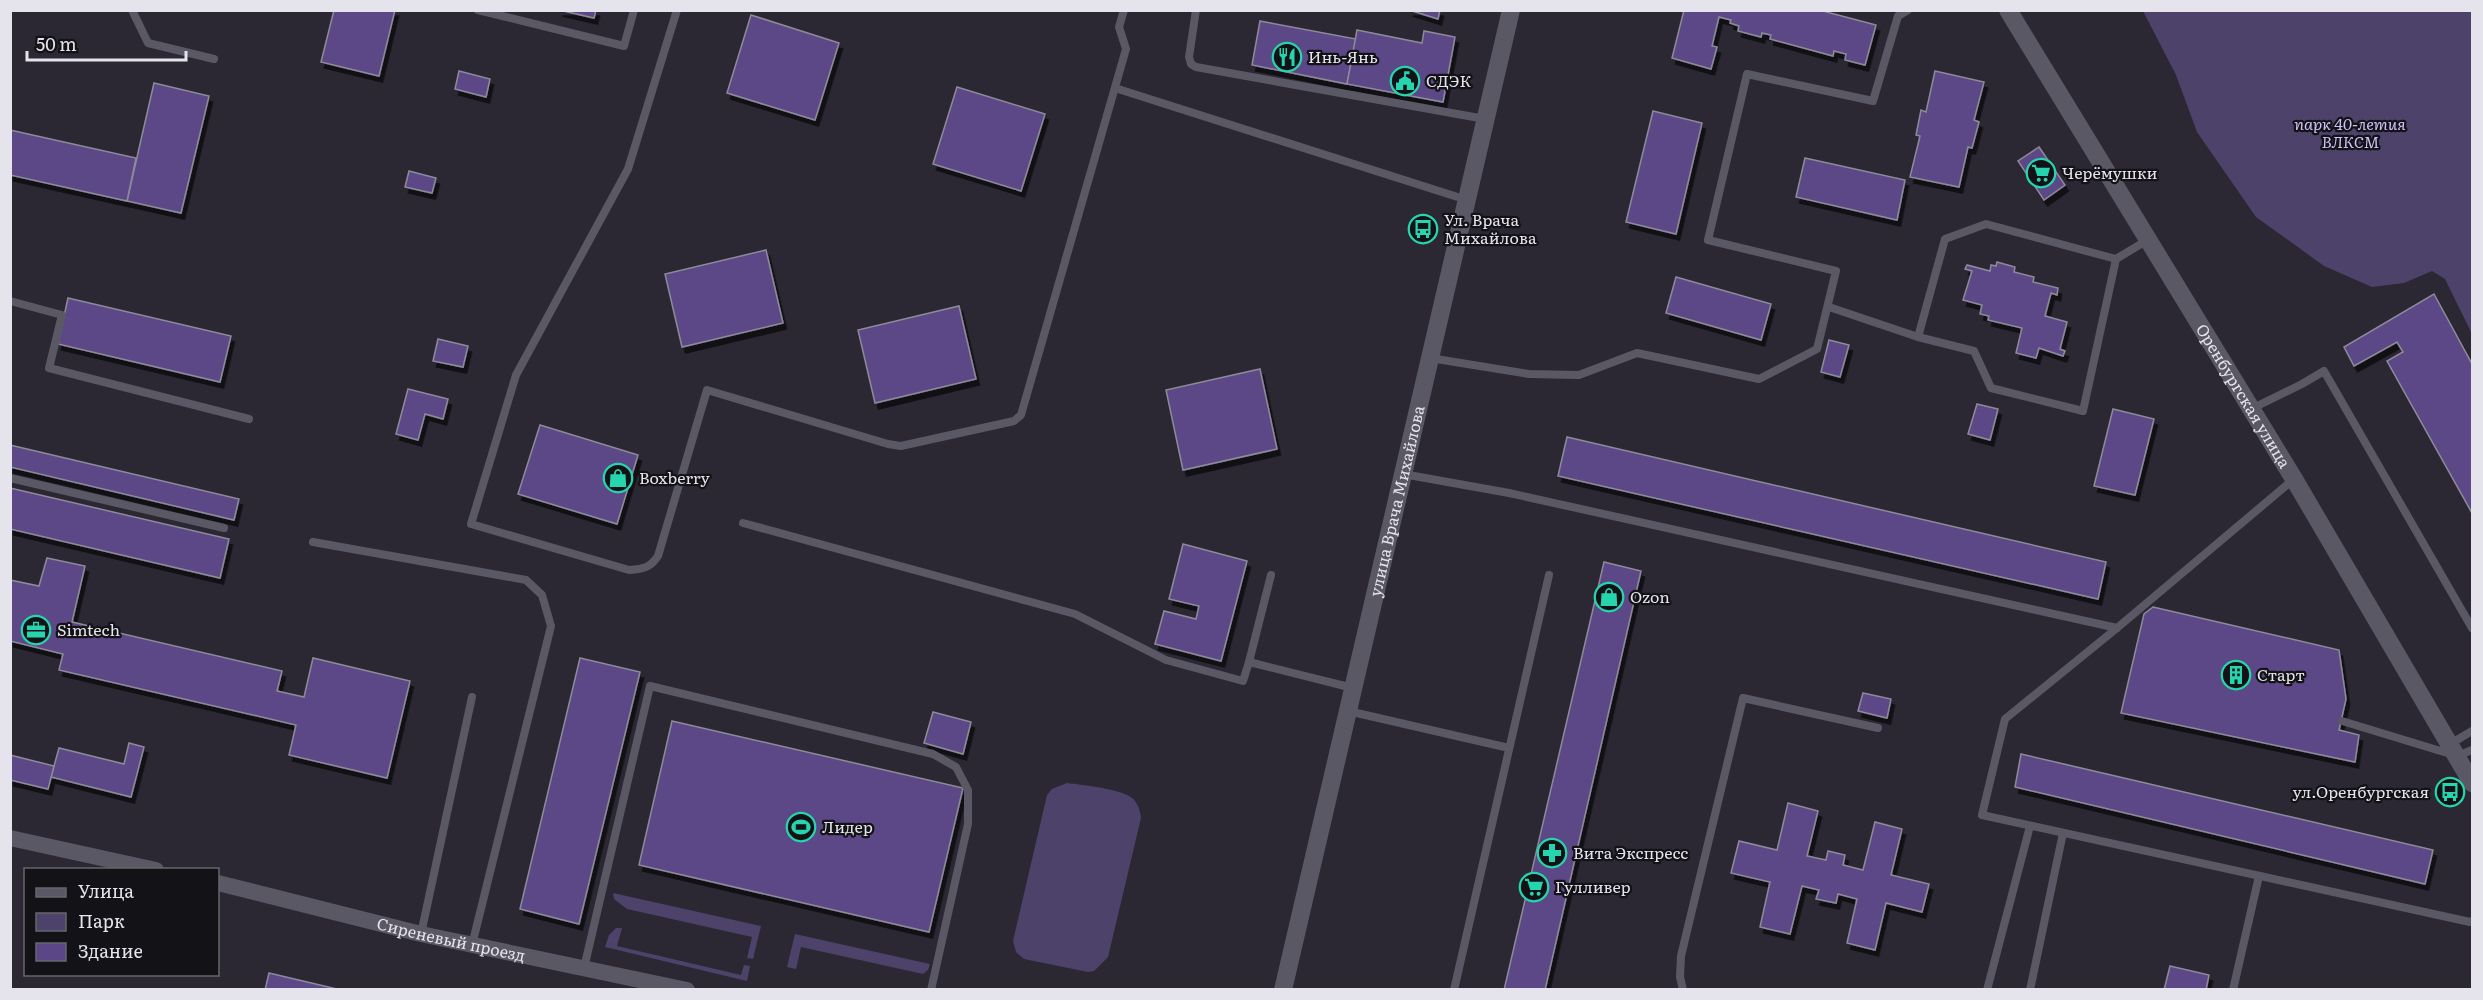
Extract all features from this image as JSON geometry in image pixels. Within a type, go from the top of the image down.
[{"type":"main road","name":"улица Врача Михайлова","points":[[1283,990],[1511,10]]},
{"type":"main road","name":"Оренбургская улица","points":[[2007,10],[2146,241],[2460,750],[2472,783]]},
{"type":"street","points":[[10,838],[147,868]]},
{"type":"street","name":"Сиреневый проезд","points":[[219,883],[421,934],[687,990]]},
{"type":"lane","points":[[132,10],[148,44],[214,60]]},
{"type":"lane","points":[[478,10],[624,46],[634,10]]},
{"type":"lane","points":[[677,10],[628,169],[516,375],[471,524],[629,570],[651,566],[658,556],[707,390],[901,446],[1014,421],[1021,414],[1126,49],[1119,27],[1124,10]]},
{"type":"lane","points":[[1196,10],[1189,57],[1191,64],[1196,68],[1486,119]]},
{"type":"lane","points":[[1430,358],[1528,374],[1579,375],[1637,353],[1760,379],[1817,349],[1836,271],[1708,240],[1747,74],[1873,101],[1898,16],[1908,10]]},
{"type":"lane","points":[[1115,88],[1467,200]]},
{"type":"lane","points":[[1918,337],[1945,239],[1986,224],[2116,259],[2146,241]]},
{"type":"lane","points":[[1829,307],[1918,337],[1974,351],[1991,388],[2083,411],[2116,259]]},
{"type":"lane","points":[[10,301],[62,315],[49,368],[249,419]]},
{"type":"lane","points":[[2250,410],[2324,371],[2472,628]]},
{"type":"lane","points":[[1403,474],[1509,493],[2117,628]]},
{"type":"lane","points":[[10,478],[224,528]]},
{"type":"lane","points":[[2294,479],[2005,719],[1982,815],[2472,921]]},
{"type":"lane","points":[[743,523],[1075,614],[1167,660],[1243,681],[1271,575]]},
{"type":"lane","points":[[313,542],[526,580],[542,595],[551,626],[472,945]]},
{"type":"lane","points":[[1454,990],[1549,576]]},
{"type":"lane","points":[[1249,662],[1353,688]]},
{"type":"lane","points":[[584,968],[650,686],[933,754],[956,767],[968,790],[968,824],[931,990]]},
{"type":"lane","points":[[421,934],[472,697]]},
{"type":"lane","points":[[1683,990],[1680,977],[1680,956],[1743,698],[1878,728]]},
{"type":"lane","points":[[1348,711],[1509,748]]},
{"type":"lane","points":[[2342,721],[2460,750],[2472,730]]},
{"type":"lane","points":[[1987,990],[2030,826]]},
{"type":"lane","points":[[2030,990],[2063,833]]},
{"type":"lane","points":[[2233,990],[2259,876]]},
{"type":"green space","name":"парк 40-летия ВЛКСМ","points":[[2143,11],[2472,11],[2472,334],[2445,279],[2432,271],[2404,283],[2372,287],[2324,266],[2256,217],[2197,132],[2176,75]]},
{"type":"green space","points":[[1067,783],[1127,795],[1137,805],[1141,818],[1108,957],[1094,971],[1088,972],[1024,959],[1016,952],[1013,941],[1047,795],[1052,789]]},
{"type":"green space","points":[[613,893],[761,926],[753,959],[747,958],[752,937],[627,909],[614,899]]},
{"type":"green space","points":[[616,928],[622,928],[617,946],[741,975],[744,965],[750,966],[747,981],[605,947],[609,935]]},
{"type":"green space","points":[[795,934],[930,964],[928,970],[923,974],[801,947],[796,969],[787,967]]},
{"type":"building","points":[[334,10],[395,10],[379,76],[321,62]]},
{"type":"building","points":[[559,10],[596,10],[594,18]]},
{"type":"building","points":[[1409,10],[1440,10],[1438,19]]},
{"type":"building","points":[[1684,10],[1819,10],[1876,25],[1865,65],[1845,60],[1846,54],[1834,51],[1833,56],[1770,39],[1771,35],[1762,33],[1761,37],[1738,31],[1739,26],[1730,23],[1731,20],[1719,17],[1712,46],[1717,47],[1711,69],[1672,58]]},
{"type":"building","points":[[751,15],[839,43],[815,120],[727,93]]},
{"type":"building","points":[[1260,21],[1356,39],[1347,84],[1252,65]]},
{"type":"building","points":[[1357,30],[1422,43],[1424,31],[1455,37],[1443,102],[1347,84]]},
{"type":"building","points":[[459,71],[490,79],[486,97],[455,89]]},
{"type":"building","points":[[1935,71],[1984,82],[1974,120],[1979,122],[1972,148],[1968,147],[1959,187],[1910,177],[1920,136],[1916,135],[1921,110],[1926,112]]},
{"type":"building","points":[[154,83],[209,96],[181,213],[127,201]]},
{"type":"building","points":[[957,87],[1045,114],[1021,191],[933,164]]},
{"type":"building","points":[[1653,111],[1702,123],[1676,234],[1626,222]]},
{"type":"building","points":[[10,130],[136,158],[127,201],[10,175]]},
{"type":"building","name":"Черёмушки","points":[[2039,147],[2065,185],[2044,200],[2018,161]]},
{"type":"building","points":[[1805,158],[1905,180],[1897,220],[1796,197]]},
{"type":"building","points":[[409,171],[436,178],[432,193],[405,187]]},
{"type":"building","points":[[766,250],[783,323],[682,347],[665,274]]},
{"type":"building","points":[[1997,262],[2015,267],[2014,272],[2034,277],[2033,282],[2058,288],[2057,295],[2051,293],[2045,316],[2067,322],[2060,349],[2065,351],[2063,356],[2039,348],[2036,358],[2016,353],[2022,328],[1988,320],[1989,316],[1980,314],[1982,305],[1963,300],[1972,271],[1965,269],[1967,265],[1990,271],[1991,265],[1996,266]]},
{"type":"building","points":[[1676,277],[1771,304],[1761,340],[1666,313]]},
{"type":"building","points":[[2434,294],[2472,364],[2472,513],[2387,361],[2403,352],[2397,342],[2354,366],[2344,347]]},
{"type":"building","points":[[68,298],[231,336],[220,382],[58,344]]},
{"type":"building","points":[[959,306],[976,379],[875,403],[858,330]]},
{"type":"building","points":[[438,339],[468,346],[463,367],[433,361]]},
{"type":"building","points":[[1829,340],[1849,345],[1840,377],[1821,372]]},
{"type":"building","points":[[1260,369],[1277,449],[1183,470],[1166,390]]},
{"type":"building","points":[[408,389],[448,399],[443,419],[425,414],[418,440],[396,434]]},
{"type":"building","points":[[1977,404],[1998,409],[1990,440],[1968,434]]},
{"type":"building","points":[[2113,409],[2154,419],[2135,495],[2094,486]]},
{"type":"building","points":[[540,425],[638,455],[617,524],[518,494]]},
{"type":"building","points":[[1567,437],[2106,562],[2098,599],[1558,476]]},
{"type":"building","points":[[10,445],[239,499],[234,520],[10,467]]},
{"type":"building","points":[[10,488],[229,539],[220,578],[10,529]]},
{"type":"building","points":[[1183,544],[1247,561],[1221,661],[1155,644],[1164,611],[1196,619],[1199,606],[1169,599]]},
{"type":"building","points":[[47,558],[85,566],[72,622],[282,671],[277,691],[304,697],[313,658],[410,681],[387,778],[289,755],[296,725],[59,670],[63,654],[10,641],[10,580],[39,586]]},
{"type":"building","points":[[1604,562],[1641,571],[1545,990],[1504,990]]},
{"type":"building","name":"Старт","points":[[2153,607],[2339,650],[2346,699],[2339,730],[2359,735],[2355,762],[2121,713],[2144,614]]},
{"type":"building","points":[[580,658],[640,672],[579,924],[520,909]]},
{"type":"building","points":[[1863,693],[1891,699],[1887,718],[1858,711]]},
{"type":"building","points":[[933,712],[971,722],[963,754],[924,743]]},
{"type":"building","name":"Лидер","points":[[672,721],[963,788],[929,932],[639,865]]},
{"type":"building","points":[[129,743],[144,747],[131,797],[51,777],[59,748],[124,764]]},
{"type":"building","points":[[2021,754],[2433,850],[2425,884],[2015,787]]},
{"type":"building","points":[[10,755],[54,766],[48,789],[10,780]]},
{"type":"building","points":[[1788,803],[1818,811],[1807,856],[1826,860],[1828,851],[1845,855],[1843,865],[1863,870],[1875,822],[1902,829],[1891,875],[1929,884],[1922,912],[1886,903],[1875,950],[1847,943],[1857,899],[1838,894],[1836,903],[1816,899],[1819,890],[1802,886],[1790,934],[1760,927],[1770,882],[1731,873],[1739,841],[1777,850]]},
{"type":"building","points":[[2170,966],[2209,975],[2206,990],[2164,990]]},
{"type":"building","points":[[269,973],[341,990],[265,990]]},
{"type":"place","name":"Инь-Янь","points":[[1287,57]]},
{"type":"place","name":"СДЭК","points":[[1405,81]]},
{"type":"place","name":"Черёмушки","points":[[2041,173]]},
{"type":"place","name":"Ул. Врача Михайлова","points":[[1423,229]]},
{"type":"place","name":"Boxberry","points":[[618,478]]},
{"type":"place","name":"Ozon","points":[[1609,597]]},
{"type":"place","name":"Simtech","points":[[36,630]]},
{"type":"place","name":"Старт","points":[[2236,675]]},
{"type":"place","name":"ул.Оренбургская","points":[[2450,792]]},
{"type":"place","name":"Лидер","points":[[801,827]]},
{"type":"place","name":"Вита Экспресс","points":[[1552,853]]},
{"type":"place","name":"Гулливер","points":[[1534,887]]}]
